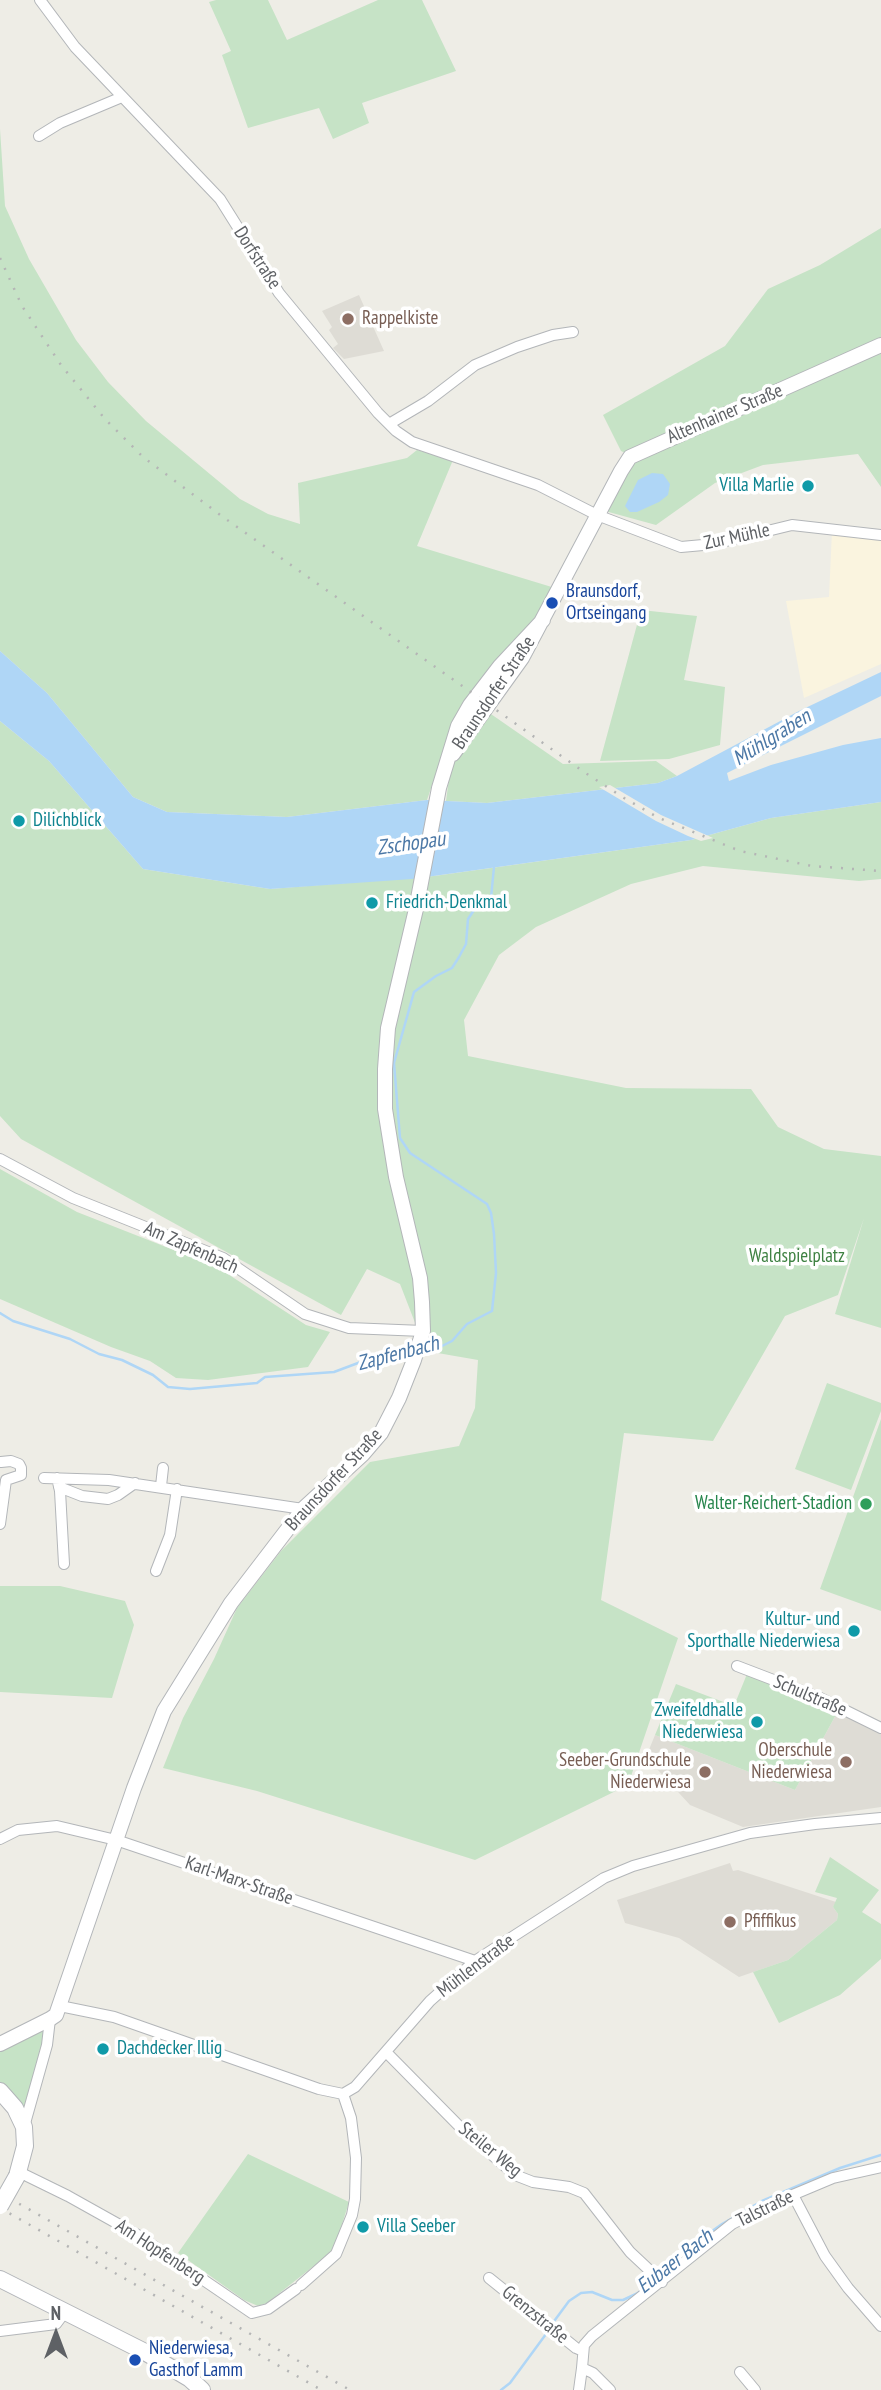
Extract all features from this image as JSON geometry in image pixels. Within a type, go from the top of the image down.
[{"type":"main road","points":[[0,2091],[15,2108],[24,2127],[25,2146],[18,2174],[0,2206]]},
{"type":"main road","points":[[0,2279],[149,2354],[190,2379],[202,2390]]},
{"type":"street","name":"Dorfstraße","points":[[40,0],[75,47],[220,199],[279,293],[389,424],[418,445],[538,485],[597,515]]},
{"type":"street","points":[[39,136],[60,123],[122,97]]},
{"type":"street","points":[[389,424],[428,401],[475,365],[517,347],[573,332]]},
{"type":"street","name":"Altenhainer Straße","points":[[597,515],[627,460],[637,452],[881,345]]},
{"type":"street","name":"Zur Mühle","points":[[597,515],[681,547],[714,544],[792,525],[881,535]]},
{"type":"street","name":"Braunsdorfer Straße","points":[[24,2127],[47,2045],[50,2020],[60,2006],[116,1840],[164,1711],[231,1603],[303,1509],[363,1454],[381,1433],[414,1360],[422,1336],[420,1278],[396,1177],[385,1089],[388,1028],[418,898],[439,788],[445,766],[522,658],[597,515]]},
{"type":"street","name":"Am Zapfenbach","points":[[0,1159],[73,1198],[223,1258],[305,1314],[349,1328],[422,1336]]},
{"type":"street","points":[[0,1524],[6,1480],[1,1461],[19,1464],[22,1468],[21,1475],[6,1480]]},
{"type":"street","points":[[161,1486],[163,1468]]},
{"type":"street","points":[[44,1478],[58,1482],[82,1496],[108,1499],[135,1483]]},
{"type":"street","points":[[58,1482],[109,1479],[303,1509]]},
{"type":"street","points":[[58,1482],[64,1563]]},
{"type":"street","points":[[156,1571],[170,1535],[177,1489]]},
{"type":"street","name":"Schulstraße","points":[[737,1666],[818,1697],[881,1728]]},
{"type":"street","name":"Mühlenstraße","points":[[343,2094],[355,2087],[387,2053],[429,2001],[475,1962],[604,1878],[633,1866],[759,1831],[881,1818]]},
{"type":"street","name":"Karl-Marx-Straße","points":[[0,1839],[18,1830],[57,1826],[116,1840],[475,1962]]},
{"type":"street","points":[[60,2006],[114,2017],[319,2089],[343,2094]]},
{"type":"street","name":"Braunsdorfer Straße","points":[[0,2044],[50,2020]]},
{"type":"street","name":"Steiler Weg","points":[[387,2053],[458,2125],[515,2175],[533,2182],[569,2187],[584,2193],[630,2252],[660,2281]]},
{"type":"street","name":"Am Hopfenberg","points":[[18,2174],[68,2196],[136,2234],[252,2313],[268,2309],[299,2287],[336,2254],[345,2237],[355,2199],[356,2158],[351,2118],[343,2094]]},
{"type":"street","name":"Talstraße","points":[[583,2351],[592,2336],[732,2224],[833,2178],[881,2167]]},
{"type":"street","points":[[793,2195],[825,2256],[881,2326]]},
{"type":"street","name":"Grenzstraße","points":[[489,2278],[583,2351]]},
{"type":"street","points":[[0,2331],[56,2324],[65,2312]]},
{"type":"street","points":[[579,2390],[583,2351]]},
{"type":"street","points":[[582,2368],[593,2373],[610,2390]]},
{"type":"street","points":[[740,2372],[755,2390]]},
{"type":"shaded area","name":"Rappelkiste","points":[[359,295],[384,351],[344,359],[333,348],[338,344],[322,311]]},
{"type":"shaded area","points":[[832,531],[881,537],[881,664],[804,698],[786,601],[829,597]]},
{"type":"shaded area","points":[[838,1711],[881,1733],[881,1807],[743,1827],[690,1805],[646,1757],[655,1735],[795,1790]]},
{"type":"shaded area","name":"Pfiffikus","points":[[730,1863],[733,1871],[738,1870],[836,1902],[833,1907],[838,1914],[837,1920],[788,1960],[739,1977],[679,1938],[625,1923],[617,1900]]},
{"type":"green space","points":[[268,0],[287,40],[378,0],[422,0],[456,71],[362,103],[369,123],[333,139],[319,108],[248,128],[222,55],[231,51],[209,2]]},
{"type":"green space","points":[[0,129],[5,206],[29,259],[76,340],[108,382],[146,421],[240,499],[268,514],[300,524],[298,483],[407,458],[417,450],[453,460],[417,546],[555,588],[547,604],[447,741],[427,800],[287,817],[167,812],[133,797],[47,693],[0,651]]},
{"type":"green space","points":[[881,228],[881,487],[858,454],[763,465],[715,483],[656,525],[605,511],[636,458],[621,451],[603,415],[725,346],[768,289],[820,265]]},
{"type":"green space","points":[[641,610],[697,616],[684,680],[725,687],[720,745],[669,759],[600,761]]},
{"type":"green space","points":[[488,712],[563,764],[656,761],[677,776],[658,783],[487,803],[446,801],[450,771],[457,754]]},
{"type":"green space","name":"Waldspielplatz","points":[[0,721],[49,761],[143,869],[270,889],[434,876],[691,840],[771,818],[881,802],[881,879],[859,881],[703,866],[631,884],[536,927],[499,955],[464,1020],[468,1056],[626,1088],[751,1089],[778,1127],[824,1149],[881,1156],[881,1328],[835,1314],[864,1218],[838,1295],[785,1316],[713,1441],[624,1433],[601,1600],[678,1638],[628,1785],[475,1860],[257,1791],[163,1768],[183,1718],[237,1608],[281,1551],[370,1462],[459,1446],[475,1408],[478,1360],[426,1351],[400,1284],[367,1269],[341,1315],[21,1139],[0,1116]]},
{"type":"green space","points":[[0,1169],[77,1212],[217,1267],[306,1325],[330,1332],[308,1367],[208,1380],[176,1378],[150,1361],[0,1299]]},
{"type":"green space","points":[[827,1383],[881,1403],[881,1411],[851,1490],[795,1469]]},
{"type":"green space","name":"Walter-Reichert-Stadion","points":[[881,1419],[881,1611],[820,1589]]},
{"type":"green space","points":[[0,1586],[60,1586],[125,1601],[134,1625],[112,1698],[0,1692]]},
{"type":"green space","points":[[747,1674],[838,1711],[795,1790],[655,1735],[676,1684],[734,1706]]},
{"type":"green space","points":[[830,1857],[879,1890],[862,1912],[881,1924],[881,1959],[840,1995],[779,2023],[753,1972],[788,1960],[837,1920],[838,1914],[833,1907],[837,1898],[815,1892]]},
{"type":"green space","points":[[50,2019],[24,2127],[0,2091],[0,2044]]},
{"type":"green space","points":[[248,2154],[349,2202],[334,2250],[267,2303],[258,2306],[244,2300],[178,2253]]},
{"type":"water","points":[[652,473],[663,474],[670,484],[668,495],[637,512],[630,512],[625,506],[638,480]]},
{"type":"water","points":[[0,651],[47,693],[133,797],[167,812],[287,817],[427,800],[487,803],[658,783],[677,776],[799,711],[881,672],[881,696],[727,773],[729,781],[771,765],[843,745],[881,738],[881,802],[771,818],[691,840],[412,879],[270,889],[143,869],[49,761],[0,721]]},
{"type":"pier","points":[[610,785],[661,815],[713,838],[701,841],[688,836],[656,821],[599,787]]},
{"type":"waterway","name":"Zapfenbach","points":[[423,1349],[440,1347],[452,1341],[467,1324],[492,1311],[496,1273],[494,1234],[487,1204],[410,1153],[400,1138],[394,1063],[414,992],[452,968],[466,944],[468,919],[482,898],[491,898],[494,867]]},
{"type":"waterway","name":"Zapfenbach","points":[[0,1313],[13,1321],[70,1339],[99,1354],[122,1360],[153,1375],[168,1387],[190,1389],[257,1383],[265,1377],[334,1372],[366,1360],[413,1351]]},
{"type":"waterway","name":"Eubaer Bach","points":[[658,2275],[687,2249],[722,2224],[762,2201],[840,2168],[881,2155]]},
{"type":"waterway","name":"Eubaer Bach","points":[[552,2324],[569,2301],[581,2293],[592,2292],[612,2300],[623,2300],[638,2293],[653,2280]]},
{"type":"waterway","name":"Eubaer Bach","points":[[501,2390],[510,2383],[549,2330]]},
{"type":"railway","points":[[0,258],[22,306],[61,365],[105,419],[143,457],[223,517],[584,772],[659,818],[740,851],[812,866],[881,871]]},
{"type":"railway","points":[[0,2193],[350,2390]]},
{"type":"railway","points":[[0,2208],[318,2388]]},
{"type":"place","name":"Rappelkiste","points":[[348,319]]},
{"type":"place","name":"Villa Marlie","points":[[808,486]]},
{"type":"place","name":"Braunsdorf, Ortseingang","points":[[552,603]]},
{"type":"place","name":"Dilichblick","points":[[19,821]]},
{"type":"place","name":"Friedrich-Denkmal","points":[[372,903]]},
{"type":"place","name":"Walter-Reichert-Stadion","points":[[866,1504]]},
{"type":"place","name":"Kultur- und Sporthalle Niederwiesa","points":[[854,1631]]},
{"type":"place","name":"Zweifeldhalle Niederwiesa","points":[[757,1722]]},
{"type":"place","name":"Oberschule Niederwiesa","points":[[846,1762]]},
{"type":"place","name":"Seeber-Grundschule Niederwiesa","points":[[705,1772]]},
{"type":"place","name":"Pfiffikus","points":[[730,1922]]},
{"type":"place","name":"Dachdecker Illig","points":[[103,2049]]},
{"type":"place","name":"Villa Seeber","points":[[363,2227]]},
{"type":"place","name":"Niederwiesa, Gasthof Lamm","points":[[135,2360]]},
{"type":"water label","name":"Mühlgraben","points":[[772,738]]},
{"type":"water label","name":"Zschopau","points":[[411,844]]}]
